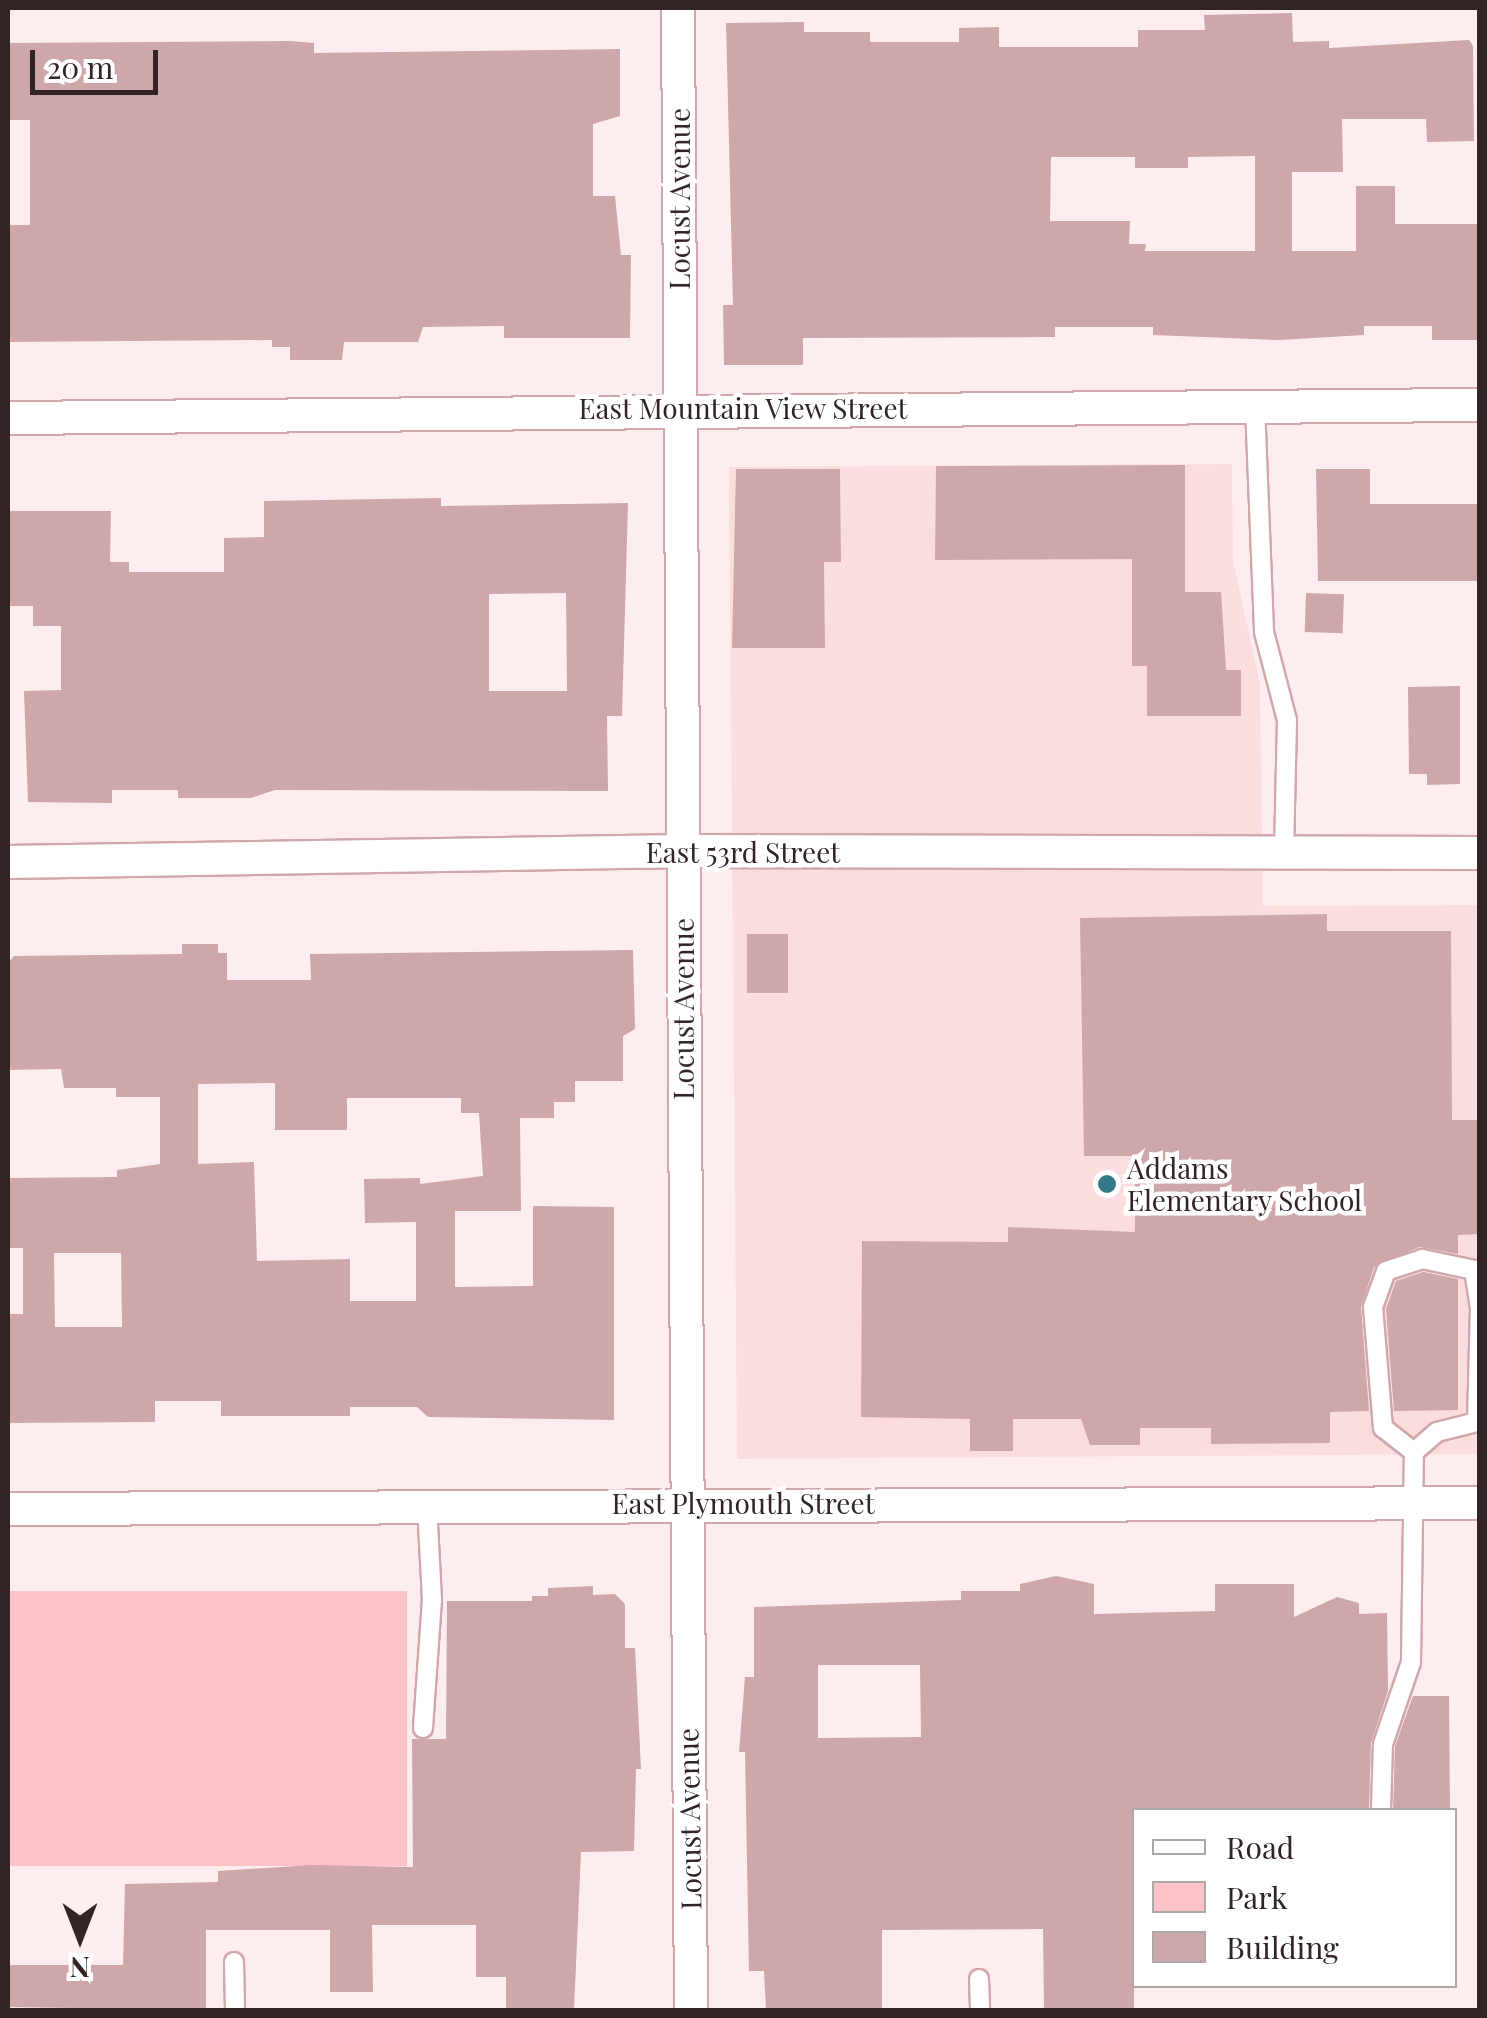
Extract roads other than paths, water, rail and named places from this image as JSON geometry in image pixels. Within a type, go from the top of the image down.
[{"type":"street","name":"Locust Avenue","points":[[678,8],[692,2010]]},
{"type":"street","name":"East Mountain View Street","points":[[8,418],[680,408],[1480,405]]},
{"type":"street","name":"East 53rd Street","points":[[8,862],[682,851],[1480,853]]},
{"type":"street","name":"East Plymouth Street","points":[[8,1508],[686,1502],[1480,1503]]},
{"type":"lane","points":[[1255,406],[1264,632],[1287,720],[1284,852]]},
{"type":"lane","points":[[1380,1808],[1383,1744],[1410,1662],[1409,1503],[1414,1452],[1437,1432],[1476,1422],[1480,1308],[1474,1270],[1422,1259],[1386,1272],[1373,1307],[1383,1428],[1414,1452]]},
{"type":"lane","points":[[423,1728],[432,1600],[427,1505]]},
{"type":"lane","points":[[234,1962],[236,2010]]},
{"type":"lane","points":[[979,1979],[980,2010]]},
{"type":"place","name":"Addams Elementary School","points":[[1107,1184]]}]
